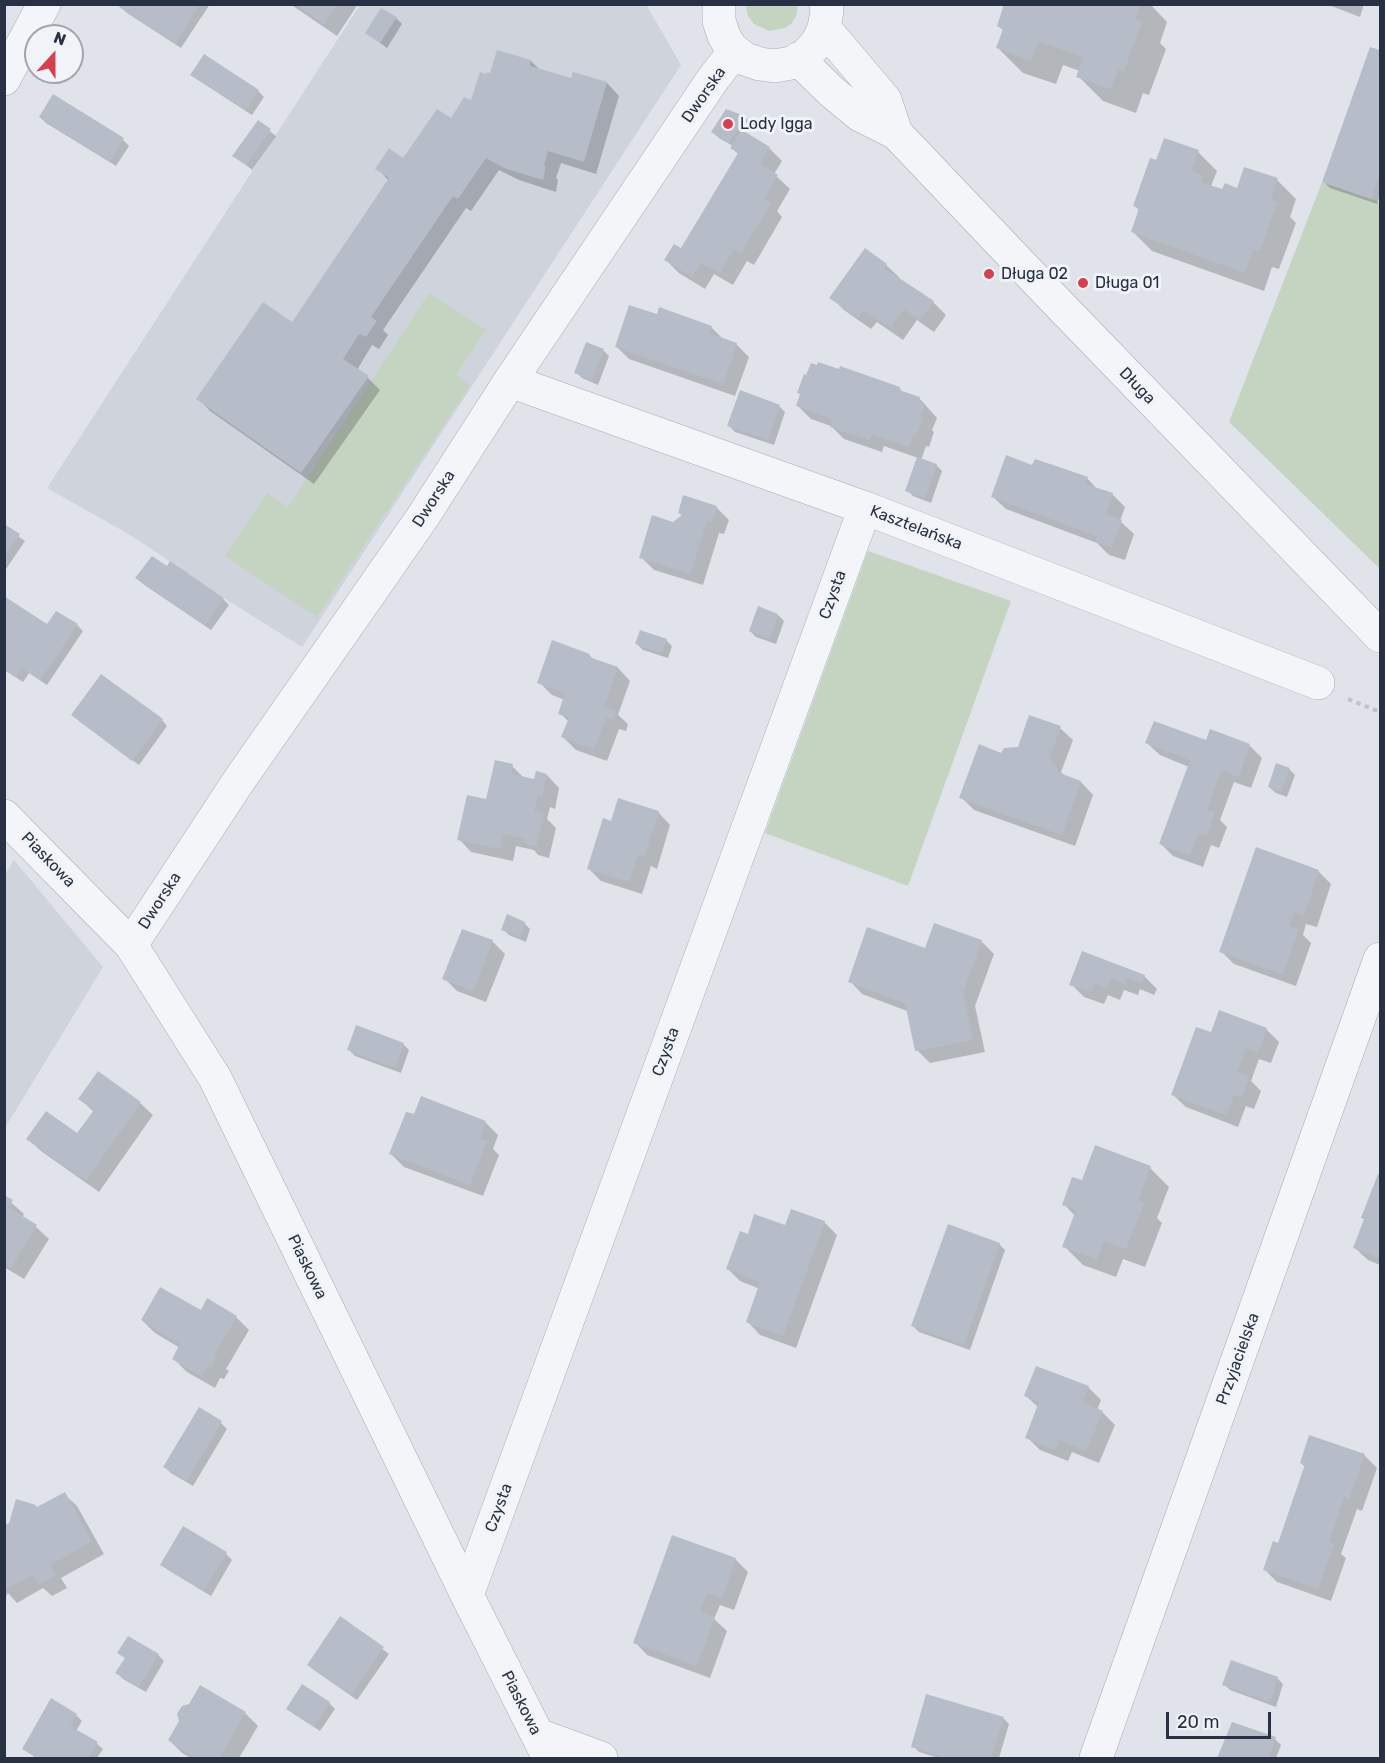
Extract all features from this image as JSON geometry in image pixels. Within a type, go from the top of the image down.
[{"type":"street","points":[[4,79],[44,4]]},
{"type":"street","points":[[713,7],[724,36],[735,51],[745,59],[775,66],[791,63],[806,54],[817,43],[825,16]]},
{"type":"street","name":"Długa","points":[[825,16],[885,100],[896,133]]},
{"type":"street","name":"Dworska","points":[[131,945],[238,782],[422,518],[510,381],[735,51]]},
{"type":"street","name":"Długa","points":[[798,59],[860,115],[896,133],[1380,636]]},
{"type":"street","name":"Kasztelańska","points":[[510,381],[865,508],[1318,683]]},
{"type":"street","name":"Czysta","points":[[467,1595],[865,508]]},
{"type":"street","name":"Piaskowa","points":[[4,816],[131,945],[215,1078],[543,1747]]},
{"type":"street","name":"Przyjacielska","points":[[1096,1758],[1380,959]]},
{"type":"street","points":[[543,1747],[601,1758]]},
{"type":"shaded area","points":[[642,4],[647,6],[681,65],[302,647],[132,536],[47,488],[360,5]]},
{"type":"shaded area","points":[[14,860],[103,967],[5,1128],[4,876]]},
{"type":"green space","points":[[746,5],[798,5],[792,23],[785,28],[769,31],[754,24],[746,8]]},
{"type":"green space","points":[[1322,182],[1380,202],[1380,569],[1229,422]]},
{"type":"green space","points":[[429,293],[486,330],[456,375],[470,385],[317,617],[225,556],[267,493],[288,507]]},
{"type":"green space","points":[[868,551],[1011,601],[908,886],[765,833]]},
{"type":"building","points":[[121,4],[200,4],[175,43],[119,7]]},
{"type":"building","points":[[295,4],[337,4],[324,24]]},
{"type":"building","points":[[1004,4],[1140,4],[1135,20],[1142,22],[1124,71],[1118,69],[1111,89],[1076,77],[1083,57],[1038,41],[1031,61],[996,48],[1003,29],[997,26]]},
{"type":"building","points":[[381,8],[397,17],[380,43],[365,33]]},
{"type":"building","points":[[1370,47],[1380,50],[1380,173],[1371,199],[1322,182]]},
{"type":"building","points":[[497,50],[531,60],[530,66],[571,78],[573,72],[607,82],[584,162],[548,151],[543,180],[504,168],[486,158],[458,199],[453,196],[371,317],[377,321],[366,337],[359,334],[343,359],[369,376],[301,473],[196,399],[263,302],[292,322],[389,178],[375,169],[389,148],[403,158],[437,109],[451,118],[464,97],[471,100],[480,72],[490,73]]},
{"type":"building","points":[[204,54],[259,90],[246,110],[190,75]]},
{"type":"building","points":[[53,94],[124,138],[110,162],[39,117]]},
{"type":"building","name":"Lody Igga","points":[[726,109],[745,116],[729,143],[711,132]]},
{"type":"building","points":[[258,120],[271,129],[246,165],[232,156]]},
{"type":"building","points":[[742,130],[770,147],[760,164],[778,175],[764,199],[771,203],[741,253],[734,249],[720,273],[701,263],[692,277],[664,260],[674,244],[681,248],[738,153],[730,148]]},
{"type":"building","points":[[1164,138],[1199,150],[1191,171],[1203,176],[1201,182],[1222,189],[1225,183],[1237,188],[1244,167],[1278,178],[1271,200],[1277,202],[1260,251],[1253,249],[1245,273],[1131,232],[1139,208],[1133,206],[1150,158],[1156,160]]},
{"type":"building","points":[[865,248],[887,264],[884,268],[934,301],[920,320],[904,309],[890,328],[864,310],[858,318],[829,298]]},
{"type":"building","points":[[629,305],[657,314],[659,307],[712,326],[709,333],[737,343],[723,384],[615,347]]},
{"type":"building","points":[[586,342],[604,349],[592,380],[574,373]]},
{"type":"building","points":[[818,362],[839,369],[840,366],[900,387],[899,390],[920,397],[918,402],[925,404],[920,417],[923,417],[917,435],[914,434],[909,447],[872,434],[870,440],[830,427],[832,419],[796,406],[800,394],[797,393],[804,374],[806,375],[811,363],[817,365]]},
{"type":"building","points":[[740,390],[780,405],[768,440],[727,426]]},
{"type":"building","points":[[1006,455],[1032,465],[1035,459],[1088,477],[1085,484],[1113,493],[1106,515],[1122,520],[1112,548],[1095,542],[1097,536],[991,497]]},
{"type":"building","points":[[917,457],[937,464],[925,498],[905,491]]},
{"type":"building","points":[[683,495],[717,506],[712,522],[707,521],[690,574],[639,558],[652,515],[673,522],[683,514],[678,513]]},
{"type":"building","points":[[4,524],[20,534],[4,557]]},
{"type":"building","points":[[152,556],[167,566],[170,561],[224,598],[205,625],[135,578]]},
{"type":"building","points":[[4,596],[47,624],[56,611],[78,624],[40,680],[22,668],[16,677],[4,669]]},
{"type":"building","points":[[758,606],[778,614],[770,639],[749,631]]},
{"type":"building","points":[[640,630],[667,639],[662,653],[635,644]]},
{"type":"building","points":[[552,640],[618,667],[604,707],[616,710],[613,719],[606,717],[594,749],[561,737],[569,718],[558,714],[565,693],[537,683]]},
{"type":"building","points":[[101,674],[163,719],[132,761],[71,715]]},
{"type":"building","points":[[1029,715],[1061,726],[1049,758],[1058,769],[1057,772],[1081,781],[1062,835],[959,798],[979,744],[1001,753],[1004,748],[1018,747]]},
{"type":"building","points":[[1154,721],[1206,740],[1210,729],[1250,744],[1239,777],[1221,770],[1207,810],[1215,812],[1207,836],[1199,833],[1190,855],[1159,844],[1190,760],[1145,743]]},
{"type":"building","points":[[495,760],[513,764],[511,774],[534,779],[536,771],[547,774],[542,797],[538,796],[534,811],[544,814],[536,846],[524,843],[525,839],[503,834],[500,849],[457,840],[467,795],[486,799]]},
{"type":"building","points":[[1276,763],[1290,768],[1281,792],[1268,787]]},
{"type":"building","points":[[618,798],[659,811],[644,857],[638,855],[629,882],[587,869],[603,818],[611,821]]},
{"type":"building","points":[[1256,847],[1319,870],[1304,915],[1294,912],[1289,926],[1299,929],[1283,974],[1219,952]]},
{"type":"building","points":[[507,914],[525,922],[520,937],[501,930]]},
{"type":"building","points":[[934,923],[982,940],[963,992],[973,1040],[915,1051],[905,1003],[848,982],[867,927],[925,948]]},
{"type":"building","points":[[462,929],[493,940],[473,991],[442,979]]},
{"type":"building","points":[[1082,951],[1145,975],[1142,983],[1127,978],[1125,984],[1111,978],[1108,988],[1095,983],[1091,992],[1069,985]]},
{"type":"building","points":[[1219,1010],[1267,1028],[1258,1052],[1246,1048],[1237,1072],[1249,1077],[1242,1097],[1234,1095],[1226,1115],[1171,1095],[1196,1027],[1211,1032]]},
{"type":"building","points":[[356,1025],[404,1043],[395,1068],[347,1050]]},
{"type":"building","points":[[98,1071],[141,1102],[86,1181],[26,1139],[46,1111],[77,1133],[94,1110],[78,1099]]},
{"type":"building","points":[[421,1096],[486,1121],[480,1139],[487,1141],[470,1185],[389,1154],[406,1112],[414,1114]]},
{"type":"building","points":[[1095,1145],[1151,1166],[1138,1200],[1144,1203],[1126,1249],[1104,1241],[1097,1259],[1062,1247],[1076,1210],[1062,1205],[1072,1177],[1082,1180]]},
{"type":"building","points":[[1378,1174],[1380,1175],[1380,1258],[1353,1248],[1364,1219],[1361,1218]]},
{"type":"building","points":[[4,1195],[13,1200],[8,1207],[37,1225],[11,1268],[4,1264]]},
{"type":"building","points":[[791,1209],[825,1221],[783,1336],[746,1322],[760,1282],[726,1269],[740,1231],[748,1234],[754,1214],[785,1225]]},
{"type":"building","points":[[948,1224],[1000,1243],[964,1345],[911,1326]]},
{"type":"building","points":[[160,1287],[201,1310],[207,1298],[237,1316],[214,1355],[217,1357],[211,1368],[207,1366],[202,1377],[172,1359],[180,1344],[141,1320]]},
{"type":"building","points":[[1036,1366],[1089,1386],[1082,1402],[1103,1411],[1086,1451],[1059,1440],[1055,1450],[1025,1438],[1039,1402],[1024,1396]]},
{"type":"building","points":[[199,1407],[222,1421],[187,1481],[163,1467]]},
{"type":"building","points":[[1309,1435],[1365,1454],[1349,1499],[1344,1497],[1329,1542],[1334,1544],[1318,1589],[1263,1570],[1273,1541],[1278,1543],[1305,1464],[1300,1463]]},
{"type":"building","points":[[65,1492],[92,1541],[50,1565],[56,1575],[38,1585],[33,1574],[4,1590],[4,1525],[9,1523],[16,1499],[36,1505],[35,1508]]},
{"type":"building","points":[[183,1526],[227,1552],[204,1591],[160,1565]]},
{"type":"building","points":[[672,1535],[736,1558],[722,1599],[707,1593],[700,1612],[715,1617],[697,1666],[633,1643]]},
{"type":"building","points":[[340,1616],[384,1647],[351,1695],[307,1665]]},
{"type":"building","points":[[128,1636],[159,1654],[139,1687],[115,1673],[125,1658],[117,1653]]},
{"type":"building","points":[[1231,1660],[1278,1677],[1270,1702],[1222,1685]]},
{"type":"building","points":[[302,1684],[330,1702],[314,1727],[286,1709]]},
{"type":"building","points":[[200,1685],[246,1712],[219,1758],[195,1758],[168,1740],[179,1721],[177,1714],[182,1706],[189,1704]]},
{"type":"building","points":[[926,1694],[1004,1717],[991,1758],[939,1758],[940,1756],[911,1747]]},
{"type":"building","points":[[51,1698],[77,1714],[70,1726],[98,1742],[88,1758],[37,1758],[22,1749]]},
{"type":"building","points":[[1232,1722],[1276,1737],[1268,1758],[1217,1758]]},
{"type":"place","name":"Lody Igga","points":[[728,124]]},
{"type":"place","name":"Długa 02","points":[[989,274]]},
{"type":"place","name":"Długa 01","points":[[1083,283]]}]
